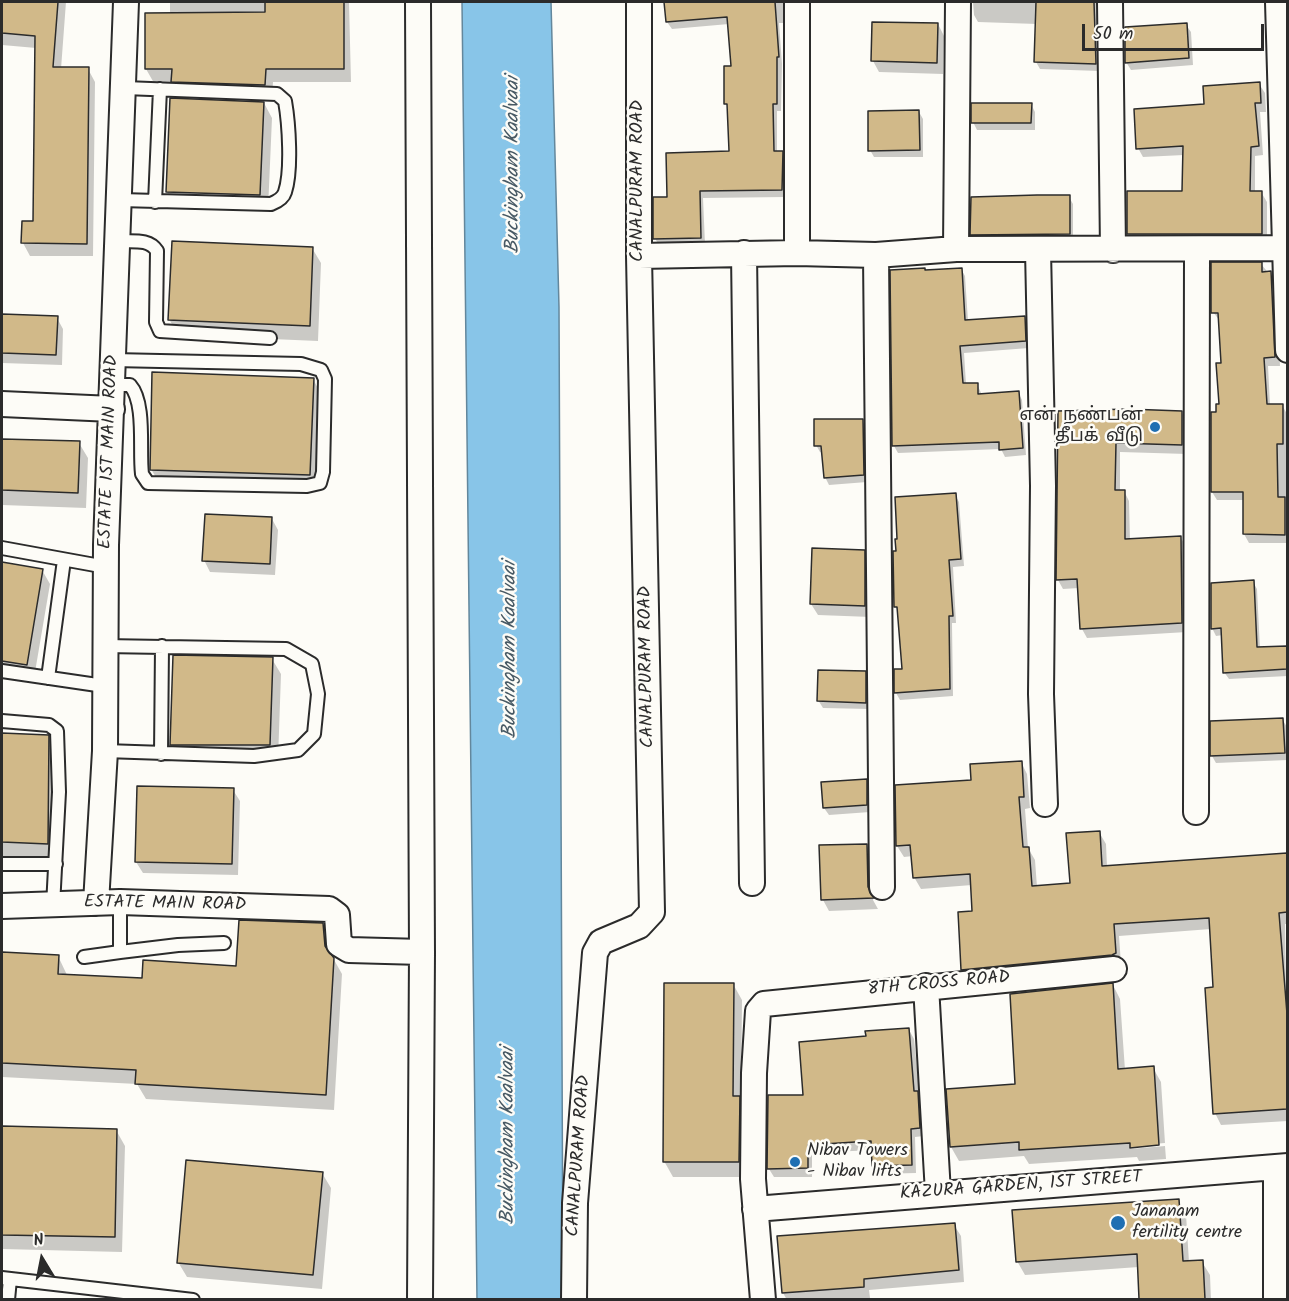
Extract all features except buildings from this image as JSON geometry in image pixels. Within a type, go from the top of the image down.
[{"type":"street","name":"ESTATE 1ST MAIN ROAD","points":[[108,902],[104,646],[112,385],[125,88],[126,2]]},
{"type":"street","points":[[418,2],[422,952],[420,1299]]},
{"type":"street","name":"CANALPURAM ROAD","points":[[574,1299],[575,1203],[595,953],[601,942],[639,926],[652,912],[639,255],[639,2]]},
{"type":"street","points":[[797,2],[797,253]]},
{"type":"street","points":[[956,249],[958,2]]},
{"type":"street","points":[[1110,2],[1113,250]]},
{"type":"street","points":[[1278,2],[1287,350]]},
{"type":"street","points":[[639,255],[744,253],[876,255],[956,249],[1286,248]]},
{"type":"street","points":[[1038,250],[1042,486],[1041,694],[1045,804]]},
{"type":"street","points":[[1196,813],[1197,250]]},
{"type":"street","points":[[744,253],[752,883]]},
{"type":"street","points":[[876,255],[882,886]]},
{"type":"street","points":[[2,404],[112,409]]},
{"type":"street","name":"ESTATE MAIN ROAD","points":[[2,906],[53,906],[108,902],[329,909],[337,915],[339,944],[349,950],[422,952]]},
{"type":"street","name":"8TH CROSS ROAD","points":[[755,1209],[754,1073],[758,1011],[764,1004],[1114,969]]},
{"type":"street","points":[[926,986],[938,1193]]},
{"type":"street","points":[[1276,1299],[1282,1167]]},
{"type":"street","name":"KAZURA GARDEN, 1ST STREET","points":[[755,1209],[1282,1167]]},
{"type":"street","points":[[755,1209],[763,1299]]},
{"type":"lane","points":[[120,200],[271,204],[280,200],[285,193],[289,148],[285,101],[278,94],[125,88]]},
{"type":"lane","points":[[155,202],[160,89]]},
{"type":"lane","points":[[118,242],[146,242],[154,245],[158,251],[156,322],[160,332],[270,338]]},
{"type":"lane","points":[[112,385],[130,385],[136,392],[140,411],[142,474],[148,483],[307,486],[320,483],[323,472],[325,391],[325,379],[321,370],[301,364],[113,360]]},
{"type":"lane","points":[[2,548],[106,567]]},
{"type":"lane","points":[[48,678],[64,560]]},
{"type":"lane","points":[[104,646],[286,649],[312,664],[318,694],[314,734],[298,750],[255,756],[105,751]]},
{"type":"lane","points":[[161,754],[162,646]]},
{"type":"lane","points":[[2,671],[104,686]]},
{"type":"lane","points":[[2,721],[49,725],[57,731],[59,792],[53,906]]},
{"type":"lane","points":[[2,864],[56,864]]},
{"type":"lane","points":[[108,902],[120,952]]},
{"type":"lane","points":[[84,957],[178,945],[224,943]]},
{"type":"lane","points":[[8,1299],[6,1278],[193,1299]]},
{"type":"water","name":"Buckingham Kaalvaai","points":[[462,2],[551,2],[559,307],[563,1299],[477,1299]]},
{"type":"place","name":"என் நண்பன் தீபக் வீடு","points":[[1155,427]]},
{"type":"place","name":"Nibav Towers - Nibav lifts","points":[[795,1162]]},
{"type":"place","name":"Jananam fertility centre","points":[[1118,1223]]}]
